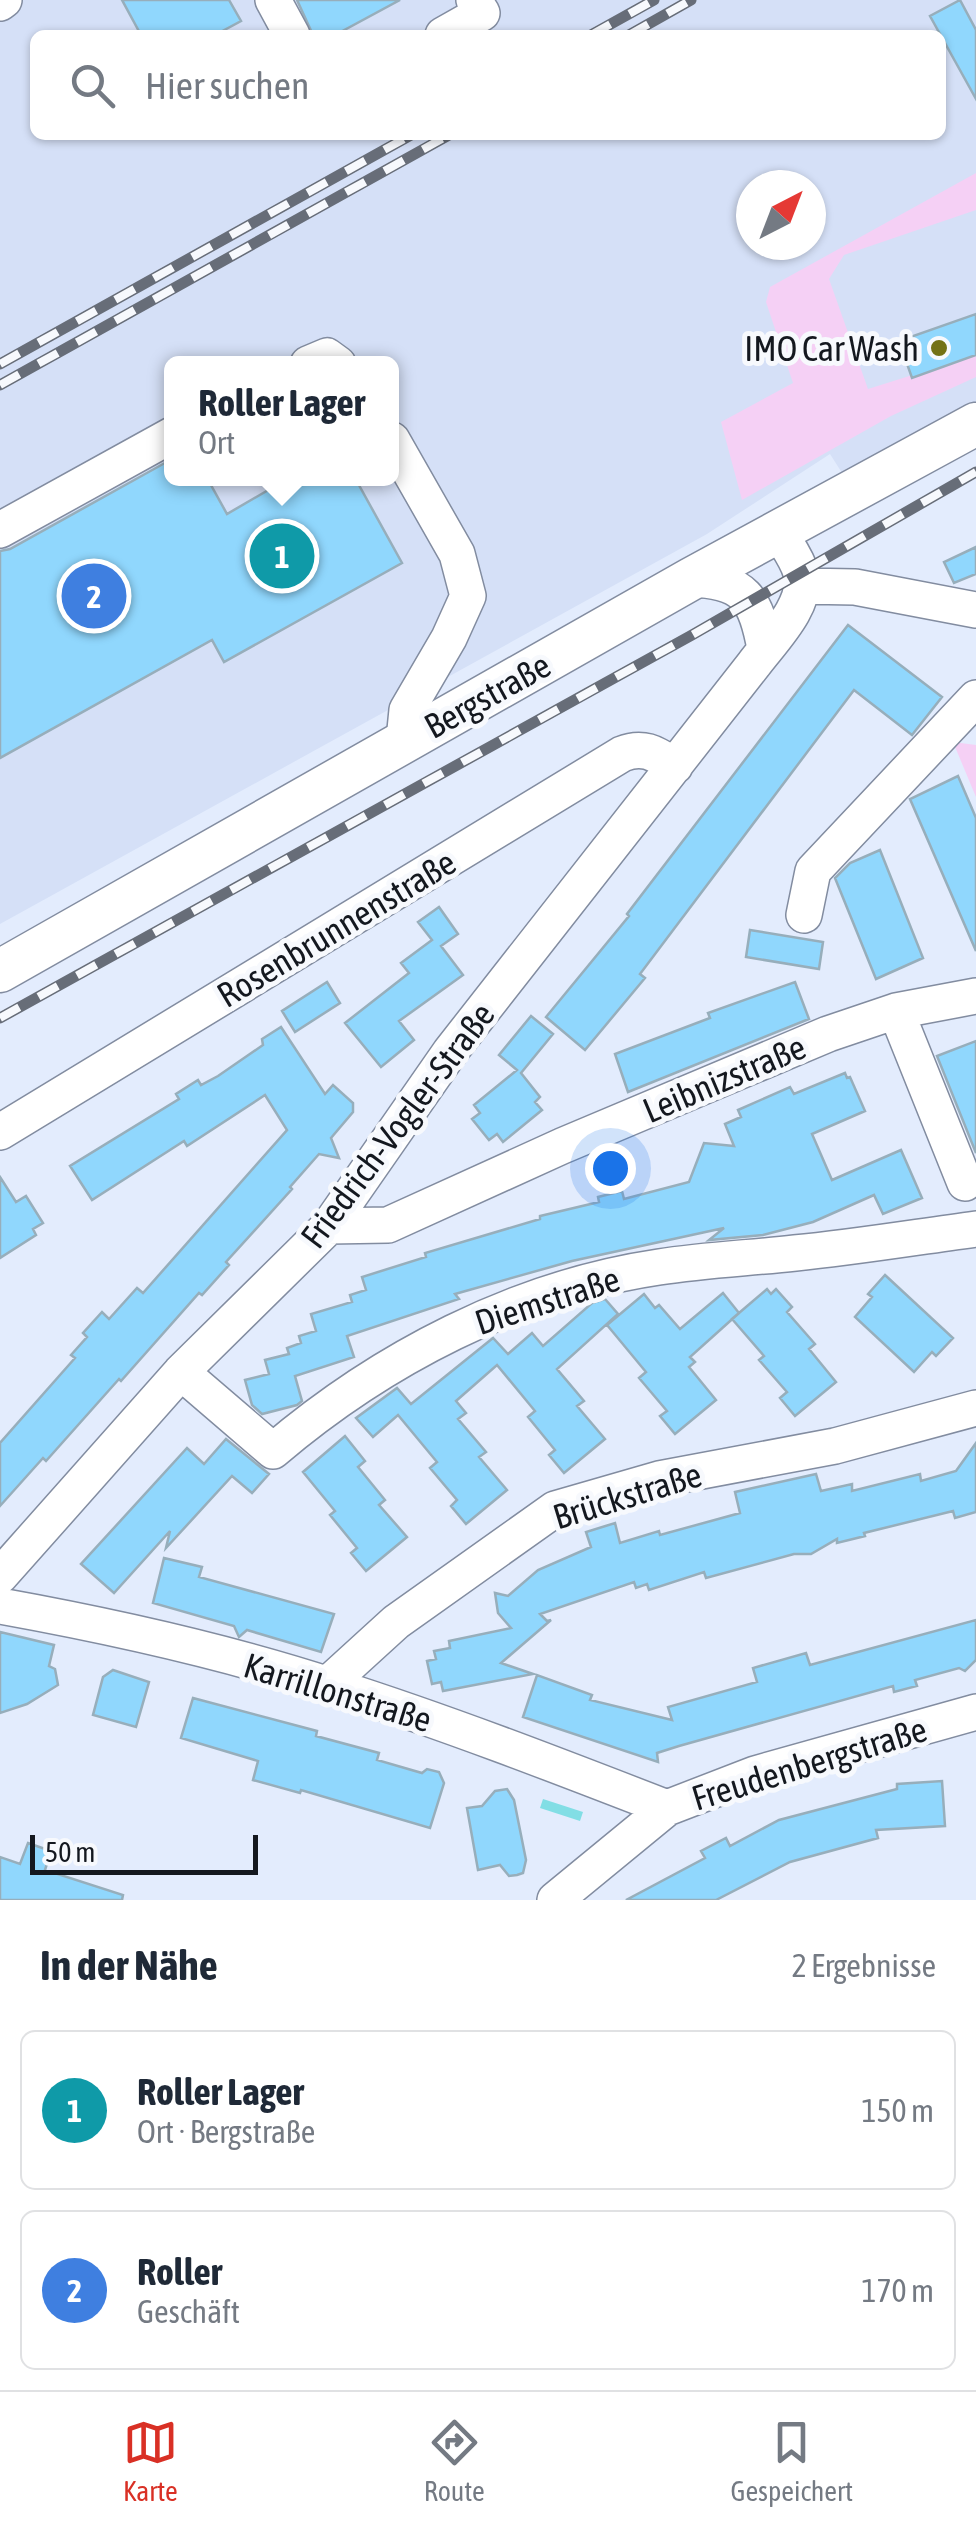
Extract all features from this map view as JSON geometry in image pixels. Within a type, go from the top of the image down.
[{"type":"main road","name":"Bergstraße","points":[[0,971],[778,530],[976,424]]},
{"type":"street","points":[[273,0],[289,30]]},
{"type":"street","points":[[452,30],[482,13],[474,0]]},
{"type":"street","points":[[0,530],[164,439]]},
{"type":"street","points":[[399,452],[457,554],[468,596],[449,638],[407,710],[405,730],[409,739]]},
{"type":"street","points":[[778,530],[800,573],[802,586],[855,587],[976,610]]},
{"type":"street","points":[[691,579],[724,582],[746,596],[758,614],[765,649]]},
{"type":"street","name":"Friedrich-Vogler-Straße","points":[[0,1576],[181,1372],[329,1226],[450,1052],[765,649],[788,616],[802,586]]},
{"type":"street","points":[[804,915],[813,871],[976,698]]},
{"type":"street","name":"Rosenbrunnenstraße","points":[[0,1132],[622,754],[635,749],[650,750],[676,766]]},
{"type":"street","name":"Leibnizstraße","points":[[329,1226],[388,1225],[828,1034],[896,1010],[976,996]]},
{"type":"street","points":[[896,1010],[965,1184]]},
{"type":"street","name":"Diemstraße","points":[[181,1372],[272,1450],[362,1384],[454,1332],[554,1292],[657,1267],[800,1253],[976,1228]]},
{"type":"street","name":"Brückstraße","points":[[328,1684],[396,1622],[555,1509],[659,1479],[835,1446],[976,1408]]},
{"type":"street","name":"Karrillonstraße","points":[[0,1606],[100,1624],[328,1684],[667,1808]]},
{"type":"street","name":"Freudenbergstraße","points":[[554,1900],[667,1808],[755,1774],[976,1712]]},
{"type":"street","points":[[937,1724],[976,1741]]},
{"type":"shaded area","points":[[0,0],[976,0],[976,420],[851,487],[830,454],[707,534],[0,924]]},
{"type":"shaded area","points":[[976,173],[976,210],[844,255],[829,279],[868,389],[976,355],[976,377],[891,416],[742,500],[721,422],[793,383],[766,302],[770,287],[819,260],[826,260],[826,256]]},
{"type":"shaded area","points":[[953,742],[976,745],[976,797]]},
{"type":"water","points":[[543,1799],[583,1812],[580,1821],[540,1808]]},
{"type":"building","points":[[122,0],[229,0],[241,21],[224,30],[138,30]]},
{"type":"building","points":[[297,0],[400,0],[344,30],[311,30]]},
{"type":"building","points":[[960,0],[976,30],[976,99],[946,45],[946,30],[938,30],[930,16]]},
{"type":"building","name":"IMO Car Wash","points":[[976,314],[976,355],[912,378],[899,341]]},
{"type":"building","points":[[164,463],[164,486],[211,486],[227,514],[275,486],[359,486],[402,563],[224,662],[212,640],[0,758],[0,551]]},
{"type":"building","points":[[976,547],[976,574],[954,583],[944,562]]},
{"type":"building","points":[[848,625],[942,697],[912,735],[854,690],[640,974],[645,978],[585,1050],[546,1017],[629,916]]},
{"type":"building","points":[[958,776],[976,818],[976,951],[910,799]]},
{"type":"building","points":[[880,850],[923,958],[876,979],[835,878],[850,863]]},
{"type":"building","points":[[439,907],[458,934],[441,946],[463,975],[399,1021],[414,1040],[381,1067],[345,1023],[409,973],[401,963],[432,940],[418,922]]},
{"type":"building","points":[[750,930],[823,942],[819,969],[746,957]]},
{"type":"building","points":[[327,982],[340,1003],[295,1032],[282,1011]]},
{"type":"building","points":[[795,982],[809,1019],[628,1092],[615,1054],[710,1018],[708,1013]]},
{"type":"building","points":[[531,1016],[553,1034],[521,1073],[540,1097],[535,1102],[542,1110],[503,1142],[497,1134],[489,1140],[472,1119],[480,1113],[474,1105],[517,1070],[499,1055]]},
{"type":"building","points":[[281,1027],[325,1094],[333,1085],[353,1103],[353,1112],[331,1138],[339,1158],[319,1154],[202,1295],[199,1293],[121,1381],[0,1506],[0,1443],[75,1358],[71,1355],[87,1337],[83,1333],[102,1312],[109,1319],[137,1288],[143,1293],[287,1130],[265,1095],[187,1146],[184,1141],[92,1200],[70,1166],[179,1099],[176,1094],[198,1080],[201,1085],[218,1076],[263,1045],[262,1039]]},
{"type":"building","points":[[976,1041],[976,1153],[937,1056]]},
{"type":"building","points":[[845,1073],[865,1111],[812,1134],[832,1180],[901,1150],[922,1198],[883,1214],[874,1195],[813,1222],[763,1235],[709,1240],[724,1228],[572,1261],[455,1294],[459,1299],[347,1336],[354,1357],[295,1376],[302,1401],[297,1405],[262,1414],[252,1405],[245,1380],[269,1374],[265,1360],[289,1354],[287,1348],[301,1343],[299,1336],[316,1331],[311,1314],[352,1302],[350,1295],[366,1290],[362,1277],[540,1216],[599,1202],[598,1197],[622,1191],[624,1199],[689,1182],[704,1143],[734,1146],[725,1124],[741,1117],[738,1110],[790,1087],[794,1094]]},
{"type":"building","points":[[0,1177],[16,1202],[26,1196],[43,1223],[33,1229],[36,1235],[0,1258]]},
{"type":"building","points":[[885,1275],[953,1338],[936,1356],[932,1352],[914,1372],[855,1317]]},
{"type":"building","points":[[767,1289],[771,1294],[776,1289],[792,1307],[787,1312],[815,1344],[809,1349],[836,1382],[795,1416],[780,1398],[787,1392],[759,1360],[764,1356],[732,1319]]},
{"type":"building","points":[[723,1293],[739,1313],[690,1357],[695,1362],[689,1367],[716,1400],[675,1434],[660,1416],[667,1411],[639,1378],[646,1372],[607,1325],[644,1294],[680,1329]]},
{"type":"building","points":[[605,1299],[618,1314],[557,1369],[584,1401],[577,1406],[605,1439],[564,1473],[549,1455],[555,1450],[528,1417],[535,1411],[497,1365],[456,1401],[466,1413],[458,1419],[486,1452],[479,1457],[507,1490],[466,1524],[451,1506],[457,1500],[430,1468],[437,1462],[398,1415],[373,1437],[356,1418],[397,1388],[411,1404],[493,1338],[508,1354],[532,1333],[543,1346],[592,1303]]},
{"type":"building","points":[[345,1436],[365,1461],[358,1467],[385,1500],[379,1505],[407,1537],[366,1571],[351,1553],[357,1548],[330,1515],[335,1511],[303,1472]]},
{"type":"building","points":[[226,1439],[269,1474],[252,1493],[232,1476],[166,1548],[170,1531],[114,1593],[81,1564],[187,1448],[204,1464]]},
{"type":"building","points":[[976,1443],[976,1512],[955,1518],[953,1511],[837,1543],[837,1539],[811,1554],[794,1554],[706,1578],[704,1572],[649,1590],[647,1584],[636,1588],[634,1582],[540,1614],[551,1620],[501,1663],[533,1674],[443,1691],[441,1682],[432,1684],[427,1661],[436,1659],[434,1651],[450,1648],[449,1641],[511,1628],[498,1613],[495,1593],[508,1596],[538,1570],[591,1547],[586,1532],[615,1523],[620,1543],[659,1531],[660,1535],[740,1513],[735,1492],[816,1474],[821,1491],[852,1484],[852,1491],[920,1474],[921,1481],[956,1471]]},
{"type":"building","points":[[164,1558],[202,1567],[199,1577],[334,1614],[321,1652],[247,1630],[239,1637],[234,1626],[153,1603]]},
{"type":"building","points":[[976,1620],[976,1660],[965,1671],[959,1668],[915,1680],[917,1686],[894,1692],[893,1686],[679,1746],[657,1753],[658,1762],[523,1717],[537,1675],[592,1695],[590,1700],[672,1720],[668,1707],[757,1682],[753,1668],[806,1653],[810,1665]]},
{"type":"building","points":[[0,1632],[54,1645],[49,1666],[55,1669],[58,1685],[27,1704],[0,1713]]},
{"type":"building","points":[[113,1670],[149,1682],[136,1727],[93,1715],[103,1677]]},
{"type":"building","points":[[193,1698],[317,1731],[316,1736],[379,1753],[377,1760],[422,1773],[427,1769],[439,1772],[444,1783],[430,1828],[253,1780],[258,1761],[181,1738]]},
{"type":"building","points":[[942,1781],[945,1826],[876,1830],[878,1838],[790,1862],[716,1900],[626,1900],[705,1858],[701,1851],[726,1838],[730,1846],[779,1820],[897,1789],[897,1784]]},
{"type":"building","points":[[507,1789],[514,1800],[526,1860],[523,1873],[509,1876],[500,1865],[478,1870],[467,1808],[482,1806],[495,1791]]},
{"type":"building","points":[[28,1843],[51,1851],[45,1870],[123,1895],[122,1900],[0,1900],[0,1857],[20,1864]]},
{"type":"railway","points":[[600,30],[654,0]]},
{"type":"railway","points":[[638,30],[691,0]]},
{"type":"railway","points":[[0,364],[402,140]]},
{"type":"railway","points":[[0,385],[440,140]]},
{"type":"railway","points":[[0,1018],[692,635],[976,472]]},
{"type":"place","name":"IMO Car Wash","points":[[939,348]]},
{"type":"place","name":"Roller Lager","points":[[282,556]]},
{"type":"place","name":"Roller","points":[[94,596]]}]
